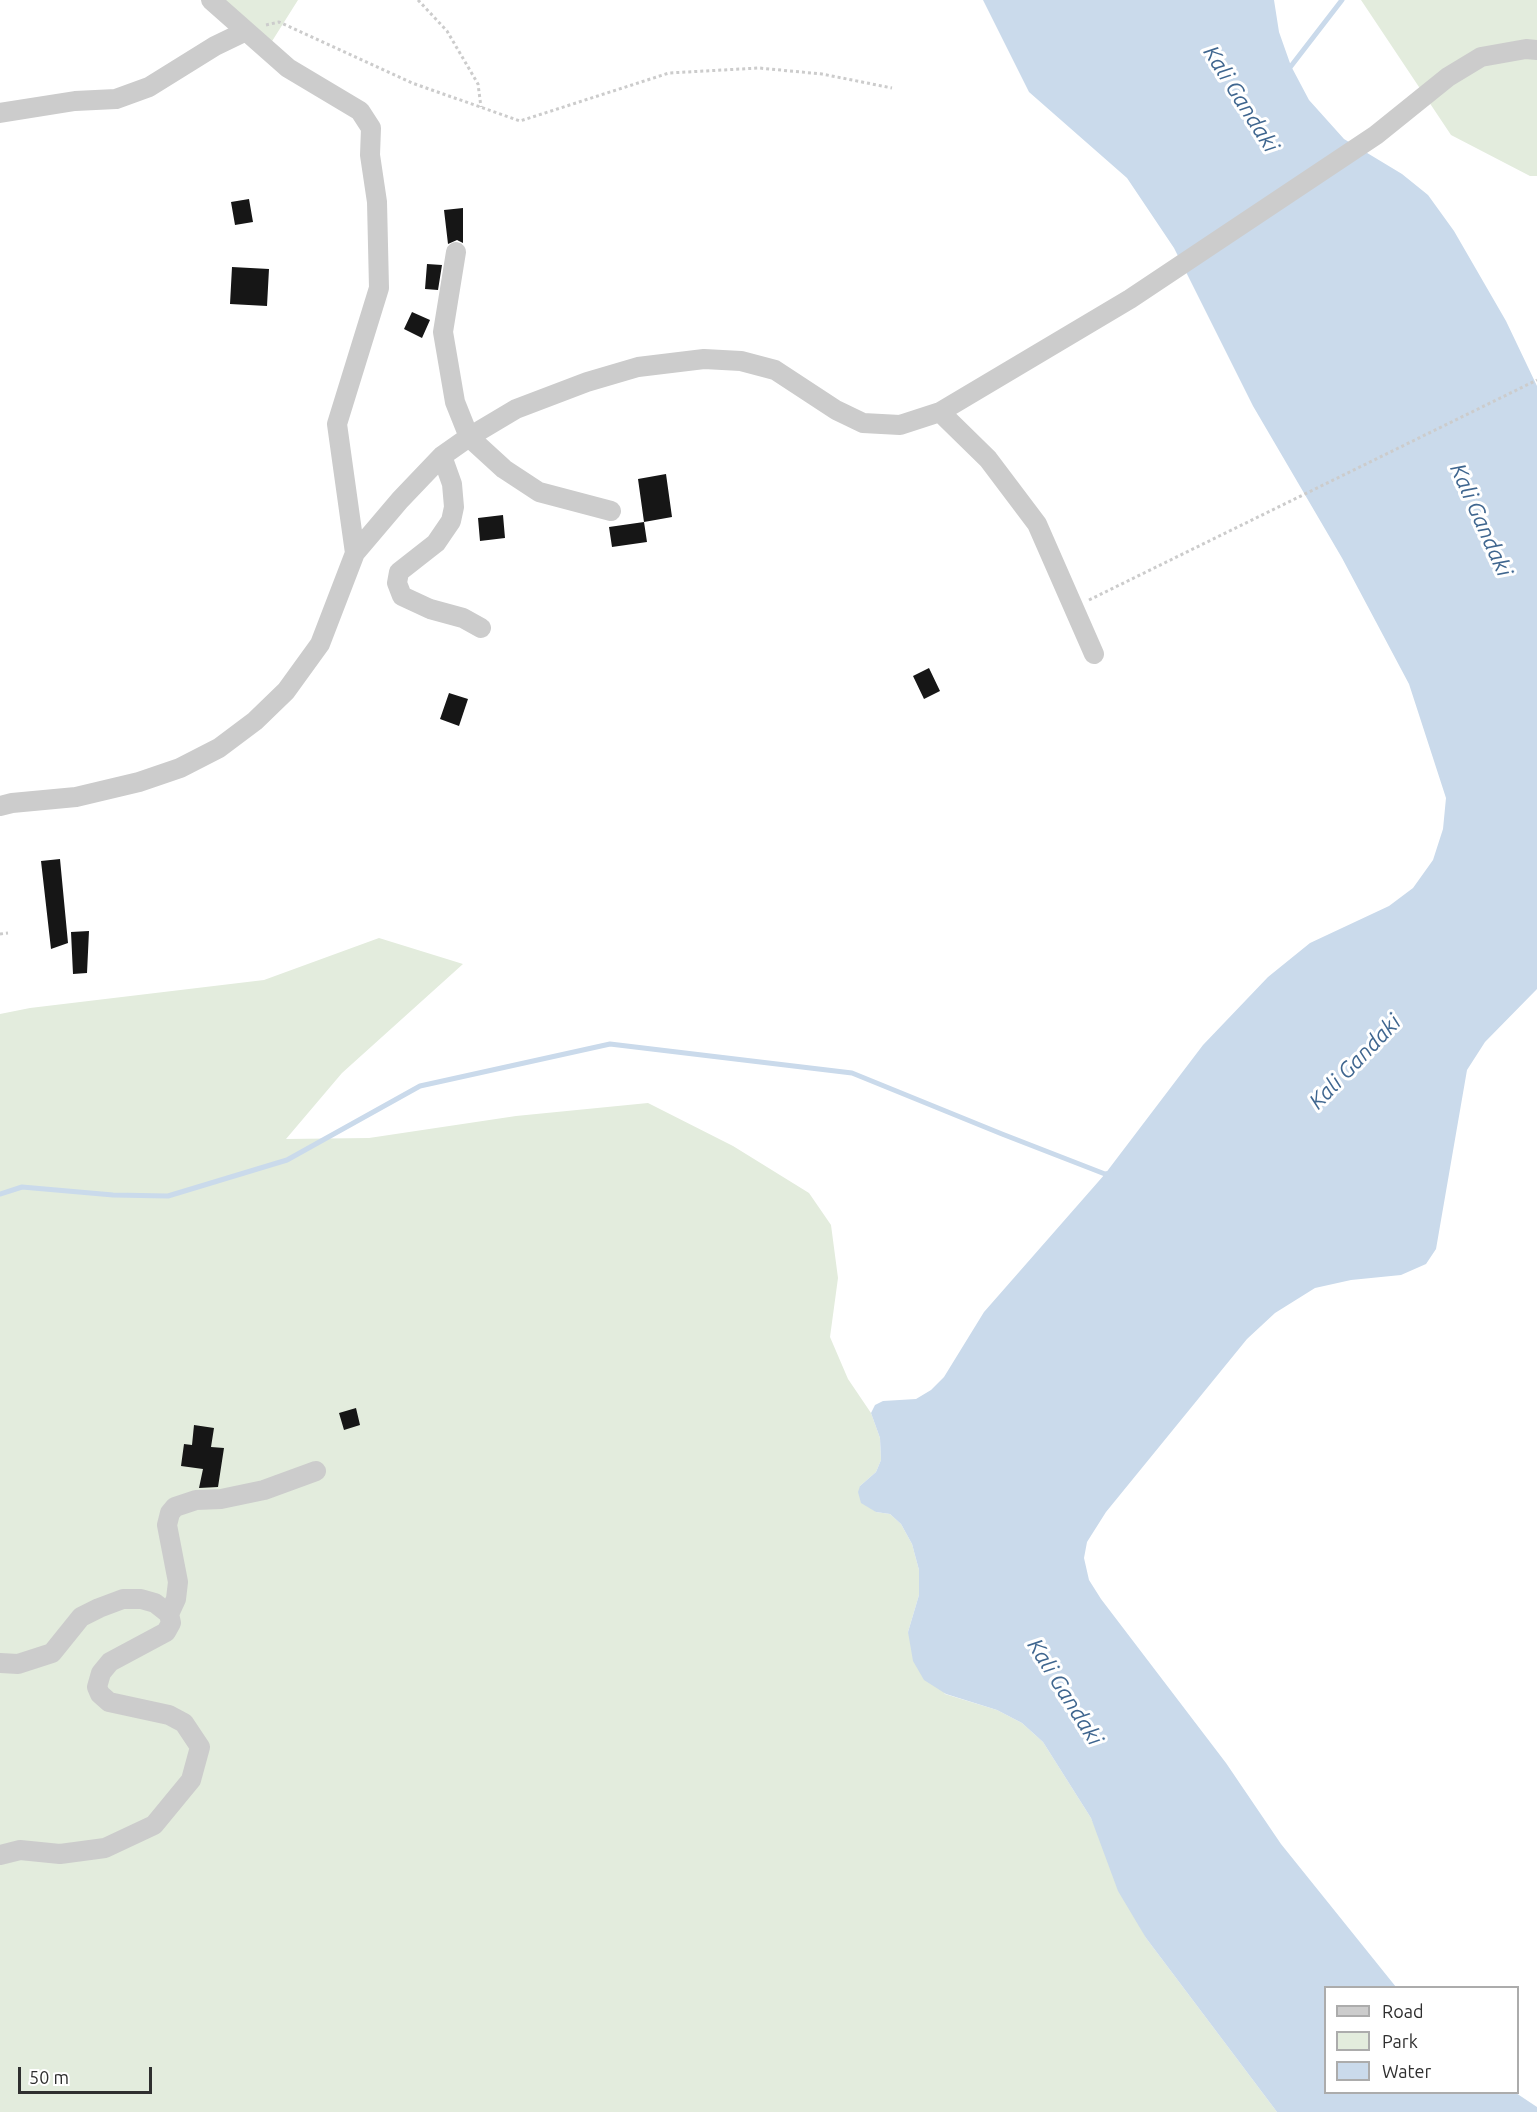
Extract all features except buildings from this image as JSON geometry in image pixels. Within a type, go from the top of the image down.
[{"type":"street","points":[[211,0],[244,32],[288,68],[360,111],[371,128],[373,140],[370,155],[377,202],[379,288],[337,424],[355,553]]},
{"type":"street","points":[[0,113],[75,101],[116,99],[150,87],[215,46],[244,32]]},
{"type":"street","points":[[0,806],[76,797],[139,782],[180,768],[219,748],[255,721],[286,691],[320,644],[355,553],[400,500],[442,456],[469,436],[516,409],[587,382],[638,367],[704,359],[741,361],[775,370],[836,410],[863,423],[900,425],[940,412],[1131,298],[1376,135],[1448,77],[1481,57],[1526,49],[1537,50]]},
{"type":"street","points":[[456,252],[443,332],[455,402],[469,436],[504,469],[539,492],[569,502],[611,511]]},
{"type":"street","points":[[940,412],[988,459],[1037,524],[1094,654]]},
{"type":"street","points":[[442,456],[452,484],[454,507],[451,521],[436,543],[399,572],[397,583],[402,596],[430,609],[464,618],[480,628]]},
{"type":"street","points":[[0,1855],[20,1850],[60,1854],[105,1848],[154,1825],[191,1780],[200,1747],[184,1723],[169,1715],[109,1702],[100,1694],[97,1687],[101,1673],[110,1662],[166,1632],[171,1623],[169,1614],[176,1599],[178,1582],[167,1525],[170,1513],[176,1507],[196,1500],[221,1499],[264,1490],[316,1471]]},
{"type":"street","points":[[0,1663],[18,1664],[52,1653],[62,1644],[81,1617],[123,1599],[141,1599],[155,1603],[169,1614]]},
{"type":"path","points":[[418,0],[447,31],[478,84],[481,107]]},
{"type":"path","points":[[244,32],[279,22],[412,83],[520,121],[669,73],[759,68],[822,74],[892,88]]},
{"type":"path","points":[[1104,592],[1537,380]]},
{"type":"path","points":[[0,934],[8,933]]},
{"type":"green space","points":[[215,0],[298,0],[269,46]]},
{"type":"green space","points":[[1361,0],[1537,0],[1537,176],[1530,176],[1451,135]]},
{"type":"green space","points":[[379,938],[463,964],[342,1073],[286,1139],[369,1138],[516,1116],[648,1103],[733,1146],[809,1193],[831,1225],[838,1278],[830,1337],[848,1379],[871,1413],[880,1438],[881,1460],[876,1472],[860,1486],[876,1512],[890,1514],[901,1524],[912,1544],[919,1570],[919,1595],[908,1632],[945,1694],[997,1710],[1022,1723],[1043,1742],[1091,1818],[1146,1938],[1277,2112],[0,2112],[0,1014],[30,1008],[264,980]]},
{"type":"water","name":"Kali Gandaki","points":[[983,0],[1274,0],[1279,32],[1291,66],[1309,100],[1344,139],[1402,174],[1428,195],[1454,231],[1506,321],[1537,386],[1537,989],[1485,1042],[1467,1070],[1436,1249],[1426,1264],[1401,1275],[1351,1280],[1315,1288],[1275,1313],[1247,1339],[1106,1512],[1087,1542],[1084,1558],[1089,1580],[1101,1599],[1226,1763],[1281,1844],[1395,1986],[1324,1986],[1324,2094],[1518,2094],[1537,2107],[1537,2112],[1277,2112],[1146,1938],[1118,1891],[1091,1818],[1043,1742],[1022,1723],[997,1710],[946,1694],[924,1680],[913,1661],[908,1632],[919,1595],[919,1570],[912,1544],[901,1524],[890,1514],[876,1512],[861,1503],[858,1492],[860,1486],[876,1472],[881,1460],[880,1438],[871,1413],[875,1405],[883,1401],[916,1399],[931,1390],[944,1377],[984,1312],[1105,1174],[1203,1045],[1268,977],[1310,943],[1389,906],[1413,888],[1433,860],[1443,829],[1446,798],[1409,684],[1342,558],[1253,406],[1174,248],[1127,178],[1029,92]]},
{"type":"waterway","points":[[1288,70],[1342,0]]},
{"type":"waterway","points":[[0,1194],[22,1187],[113,1195],[168,1196],[287,1160],[420,1086],[610,1044],[852,1073],[1105,1174],[1111,1173]]}]
